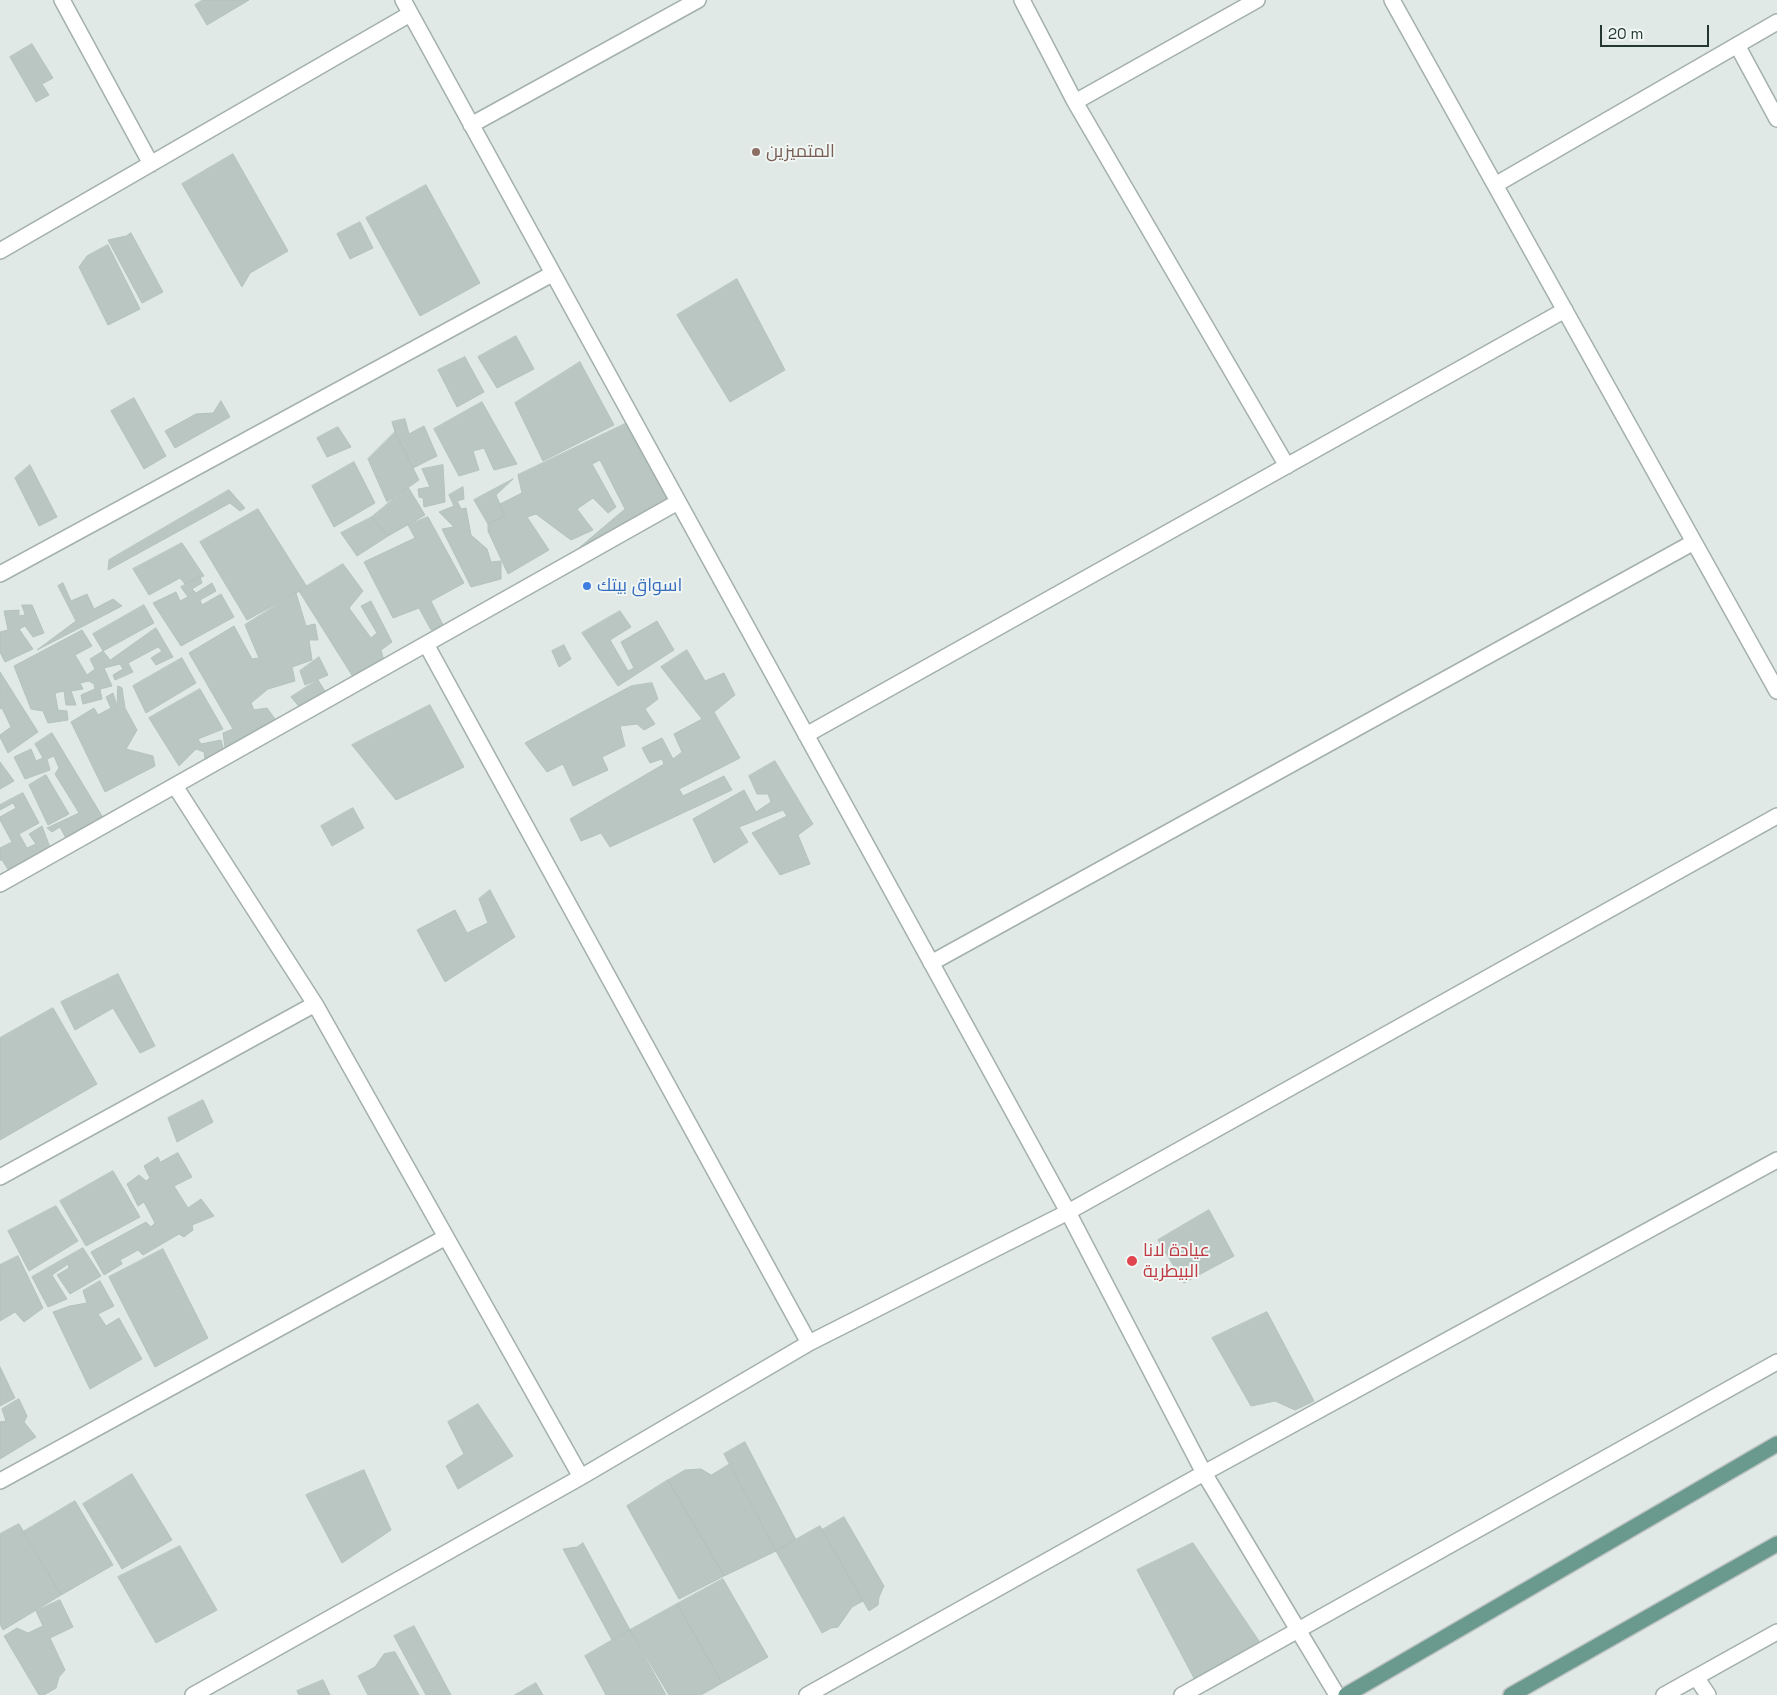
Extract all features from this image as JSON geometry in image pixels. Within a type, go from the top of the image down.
[{"type":"main road","points":[[1346,1695],[1777,1444]]},
{"type":"main road","points":[[1511,1695],[1777,1544]]},
{"type":"street","points":[[62,0],[151,164]]},
{"type":"street","points":[[403,0],[1068,1212],[1204,1473],[1337,1695]]},
{"type":"street","points":[[471,125],[698,0]]},
{"type":"street","points":[[1022,0],[1075,102],[1287,466]]},
{"type":"street","points":[[1075,102],[1257,0]]},
{"type":"street","points":[[1392,0],[1777,691]]},
{"type":"street","points":[[0,251],[410,14]]},
{"type":"street","points":[[1496,185],[1777,22]]},
{"type":"street","points":[[1737,45],[1777,118]]},
{"type":"street","points":[[0,574],[552,274]]},
{"type":"street","points":[[806,735],[1565,310]]},
{"type":"street","points":[[0,884],[678,502]]},
{"type":"street","points":[[931,963],[1694,542]]},
{"type":"street","points":[[426,644],[809,1343]]},
{"type":"street","points":[[175,786],[315,1004],[581,1477]]},
{"type":"street","points":[[193,1695],[581,1477],[809,1343],[1068,1212],[1777,816]]},
{"type":"street","points":[[0,1177],[315,1004]]},
{"type":"street","points":[[807,1695],[1204,1473],[1777,1160]]},
{"type":"street","points":[[0,1481],[446,1237]]},
{"type":"street","points":[[1182,1695],[1777,1362]]},
{"type":"street","points":[[1664,1695],[1777,1632]]},
{"type":"street","points":[[1696,1677],[1708,1695]]},
{"type":"building","points":[[203,0],[249,0],[207,25],[195,5]]},
{"type":"building","points":[[32,44],[53,78],[42,84],[49,95],[36,102],[10,57]]},
{"type":"building","points":[[233,154],[288,251],[250,273],[242,287],[182,184]]},
{"type":"building","points":[[426,185],[480,283],[420,316],[366,218]]},
{"type":"building","points":[[360,222],[373,248],[350,259],[337,234]]},
{"type":"building","points":[[131,233],[163,292],[142,303],[108,240]]},
{"type":"building","points":[[108,245],[140,309],[108,325],[79,267],[87,256]]},
{"type":"building","points":[[737,279],[785,370],[730,402],[677,315]]},
{"type":"building","points":[[516,336],[534,369],[497,388],[478,357]]},
{"type":"building","points":[[465,357],[484,392],[457,407],[438,370]]},
{"type":"building","points":[[580,362],[614,425],[543,461],[515,403]]},
{"type":"building","points":[[134,398],[166,456],[144,469],[111,411]]},
{"type":"building","points":[[221,401],[230,417],[175,448],[165,431],[196,414],[213,413]]},
{"type":"building","points":[[482,402],[517,464],[494,470],[484,448],[473,451],[479,470],[459,476],[434,429]]},
{"type":"building","points":[[405,419],[409,434],[424,426],[437,456],[413,468],[392,422]]},
{"type":"building","points":[[625,424],[669,502],[573,553],[625,509],[600,460],[592,464],[616,507],[608,513],[593,498],[577,509],[593,530],[571,540],[536,514],[527,517],[549,550],[508,574],[488,531],[488,524],[505,516],[500,504],[522,493],[518,475]]},
{"type":"building","points":[[338,427],[351,447],[327,457],[317,438]]},
{"type":"building","points":[[395,432],[419,480],[387,502],[368,459]]},
{"type":"building","points":[[354,462],[375,503],[334,527],[312,486]]},
{"type":"building","points":[[30,465],[57,517],[39,526],[15,478]]},
{"type":"building","points":[[443,465],[445,502],[424,507],[423,498],[419,497],[418,489],[430,487],[422,469]]},
{"type":"building","points":[[513,479],[496,495],[505,516],[488,524],[474,500]]},
{"type":"building","points":[[408,487],[425,515],[388,536],[372,517]]},
{"type":"building","points":[[463,487],[464,499],[457,501],[461,509],[466,508],[471,535],[487,549],[491,562],[501,561],[501,579],[471,587],[442,529],[454,527],[439,512],[454,506],[449,495]]},
{"type":"building","points":[[229,490],[245,508],[240,511],[230,503],[108,570],[109,560]]},
{"type":"building","points":[[258,509],[307,587],[247,620],[200,542]]},
{"type":"building","points":[[372,517],[388,536],[357,556],[341,533]]},
{"type":"building","points":[[428,517],[464,583],[431,601],[443,625],[431,630],[419,608],[393,618],[364,562],[415,538],[408,525]]},
{"type":"building","points":[[182,543],[204,576],[185,584],[180,578],[149,595],[133,569]]},
{"type":"building","points":[[343,564],[363,591],[349,608],[371,638],[377,633],[361,606],[371,601],[392,642],[381,650],[384,661],[355,680],[299,591]]},
{"type":"building","points":[[200,577],[202,583],[192,589],[196,593],[212,583],[216,591],[200,600],[202,605],[221,594],[234,617],[181,646],[153,603],[176,592],[180,601],[188,597],[181,587]]},
{"type":"building","points":[[63,583],[71,601],[87,594],[94,609],[113,599],[122,606],[37,650],[76,621],[58,586]]},
{"type":"building","points":[[296,593],[306,626],[315,624],[318,640],[309,640],[312,660],[292,667],[295,681],[268,689],[251,703],[254,710],[267,708],[275,719],[225,748],[223,733],[233,729],[189,653],[234,626],[252,659],[259,658],[245,625]]},
{"type":"building","points":[[22,605],[32,605],[44,633],[33,637],[25,626],[19,629],[33,649],[5,662],[0,652],[0,632],[8,630],[4,611],[19,610],[19,616],[25,615]]},
{"type":"building","points":[[144,605],[154,623],[103,651],[93,634]]},
{"type":"building","points":[[620,611],[631,627],[610,640],[628,671],[634,668],[621,642],[657,621],[674,650],[618,686],[582,633]]},
{"type":"building","points":[[156,628],[173,657],[156,665],[151,658],[162,651],[158,647],[128,663],[133,672],[115,680],[113,675],[123,669],[120,664],[104,668],[112,686],[100,689],[102,699],[83,704],[81,695],[95,689],[94,684],[89,681],[80,683],[83,689],[71,691],[76,705],[66,705],[64,691],[55,693],[58,710],[67,711],[68,720],[48,723],[43,711],[31,709],[14,666],[82,630],[92,646],[75,655],[87,675],[95,669],[90,659],[103,651],[110,660]]},
{"type":"building","points":[[564,645],[571,659],[559,667],[552,651]]},
{"type":"building","points":[[687,650],[705,681],[724,673],[735,695],[714,712],[740,758],[679,789],[683,796],[724,776],[732,790],[610,847],[601,833],[581,841],[570,819],[664,764],[662,759],[650,763],[642,748],[662,738],[673,759],[682,752],[674,734],[702,719],[661,667]]},
{"type":"building","points":[[319,657],[328,675],[305,685],[300,671]]},
{"type":"building","points":[[182,658],[196,683],[146,713],[133,686]]},
{"type":"building","points":[[0,672],[38,732],[8,753],[0,737],[11,727],[2,708],[0,709]]},
{"type":"building","points":[[318,680],[328,696],[302,710],[291,697]]},
{"type":"building","points":[[652,683],[658,699],[645,709],[655,724],[644,730],[637,724],[620,726],[625,746],[602,757],[608,770],[573,786],[563,764],[547,772],[525,743],[631,686]]},
{"type":"building","points":[[118,686],[122,688],[125,708],[137,730],[126,749],[153,756],[155,766],[105,792],[71,722],[94,708],[98,715],[111,708],[106,697],[113,693],[117,706]]},
{"type":"building","points":[[200,689],[223,729],[198,739],[201,744],[221,740],[225,755],[206,765],[204,752],[196,749],[179,766],[149,718]]},
{"type":"building","points":[[430,705],[464,767],[396,800],[352,745]]},
{"type":"building","points":[[52,733],[105,821],[68,842],[60,827],[52,832],[47,828],[79,813],[55,774],[59,768],[54,756],[47,759],[50,770],[25,779],[14,757],[31,749],[36,761],[43,758],[35,744]]},
{"type":"building","points":[[775,761],[813,824],[798,835],[810,864],[780,875],[752,833],[787,816],[783,810],[739,827],[748,842],[714,863],[693,819],[744,790],[756,812],[771,802],[768,794],[757,794],[749,776]]},
{"type":"building","points":[[0,762],[14,781],[0,789]]},
{"type":"building","points":[[46,775],[69,814],[48,825],[29,785]]},
{"type":"building","points":[[23,793],[39,823],[19,834],[27,848],[36,844],[29,834],[42,826],[51,850],[11,874],[2,860],[0,860],[0,848],[12,842],[0,817],[16,808],[13,803],[0,810],[0,805]]},
{"type":"building","points":[[353,808],[364,828],[332,846],[321,826]]},
{"type":"building","points":[[490,890],[515,937],[445,982],[417,930],[455,910],[467,933],[488,923],[479,899]]},
{"type":"building","points":[[118,974],[155,1046],[140,1053],[113,1008],[75,1030],[61,1002]]},
{"type":"building","points":[[53,1008],[97,1084],[0,1140],[0,1038]]},
{"type":"building","points":[[203,1100],[213,1122],[177,1142],[168,1118]]},
{"type":"building","points":[[178,1153],[192,1177],[174,1186],[188,1208],[201,1199],[214,1216],[192,1225],[193,1230],[184,1237],[179,1234],[143,1255],[138,1250],[120,1260],[122,1264],[104,1275],[91,1252],[146,1222],[151,1227],[155,1223],[144,1202],[138,1206],[127,1184],[139,1175],[146,1181],[150,1178],[144,1166],[158,1157],[160,1162]]},
{"type":"building","points":[[113,1171],[140,1217],[86,1246],[60,1201]]},
{"type":"building","points":[[56,1206],[78,1241],[29,1271],[8,1231]]},
{"type":"building","points":[[1209,1210],[1234,1256],[1184,1283],[1158,1240]]},
{"type":"building","points":[[83,1248],[101,1276],[70,1294],[57,1275],[69,1268],[68,1264],[52,1275],[67,1299],[48,1307],[32,1277]]},
{"type":"building","points":[[163,1249],[208,1338],[155,1367],[109,1277]]},
{"type":"building","points":[[18,1256],[43,1308],[24,1322],[15,1312],[0,1321],[0,1265]]},
{"type":"building","points":[[100,1281],[114,1306],[98,1314],[106,1326],[119,1318],[142,1359],[90,1389],[53,1312],[87,1303],[83,1291]]},
{"type":"building","points":[[1267,1312],[1314,1401],[1295,1410],[1275,1401],[1251,1406],[1212,1338]]},
{"type":"building","points":[[0,1367],[15,1398],[0,1406]]},
{"type":"building","points":[[19,1399],[27,1416],[24,1422],[36,1437],[0,1459],[0,1422],[6,1421],[2,1409]]},
{"type":"building","points":[[478,1404],[513,1456],[458,1489],[446,1466],[464,1454],[448,1422]]},
{"type":"building","points":[[745,1442],[796,1540],[776,1551],[724,1454]]},
{"type":"building","points":[[730,1464],[776,1551],[724,1576],[668,1480],[685,1470],[701,1469],[711,1475]]},
{"type":"building","points":[[364,1470],[391,1530],[342,1563],[306,1495]]},
{"type":"building","points":[[132,1474],[172,1540],[122,1569],[83,1504]]},
{"type":"building","points":[[668,1480],[724,1576],[679,1599],[627,1506]]},
{"type":"building","points":[[75,1501],[113,1565],[61,1595],[23,1532]]},
{"type":"building","points":[[844,1517],[884,1586],[878,1605],[869,1611],[822,1530]]},
{"type":"building","points":[[19,1524],[61,1595],[3,1630],[0,1624],[0,1534]]},
{"type":"building","points":[[820,1526],[863,1601],[852,1607],[838,1627],[831,1628],[822,1633],[776,1551]]},
{"type":"building","points":[[583,1543],[630,1630],[612,1640],[563,1549],[577,1547]]},
{"type":"building","points":[[1193,1543],[1261,1644],[1196,1682],[1137,1570]]},
{"type":"building","points":[[180,1546],[217,1610],[156,1643],[118,1577]]},
{"type":"building","points":[[723,1579],[768,1657],[722,1683],[677,1604]]},
{"type":"building","points":[[60,1600],[73,1627],[50,1638],[65,1670],[59,1677],[56,1688],[44,1695],[39,1695],[4,1636],[17,1628],[28,1633],[43,1626],[36,1611]]},
{"type":"building","points":[[677,1604],[722,1683],[701,1695],[669,1695],[630,1630]]},
{"type":"building","points":[[414,1626],[451,1695],[426,1695],[394,1636]]},
{"type":"building","points":[[630,1630],[666,1695],[606,1695],[585,1656]]},
{"type":"building","points":[[395,1652],[419,1695],[368,1695],[358,1676],[375,1667],[384,1654]]},
{"type":"building","points":[[323,1680],[330,1695],[299,1695],[297,1691]]},
{"type":"building","points":[[536,1683],[543,1695],[515,1695]]},
{"type":"place","name":"المتميزين","points":[[756,152]]},
{"type":"place","name":"اسواق بيتك","points":[[587,586]]},
{"type":"place","name":"عيادة لانا البيطرية","points":[[1132,1261]]}]
